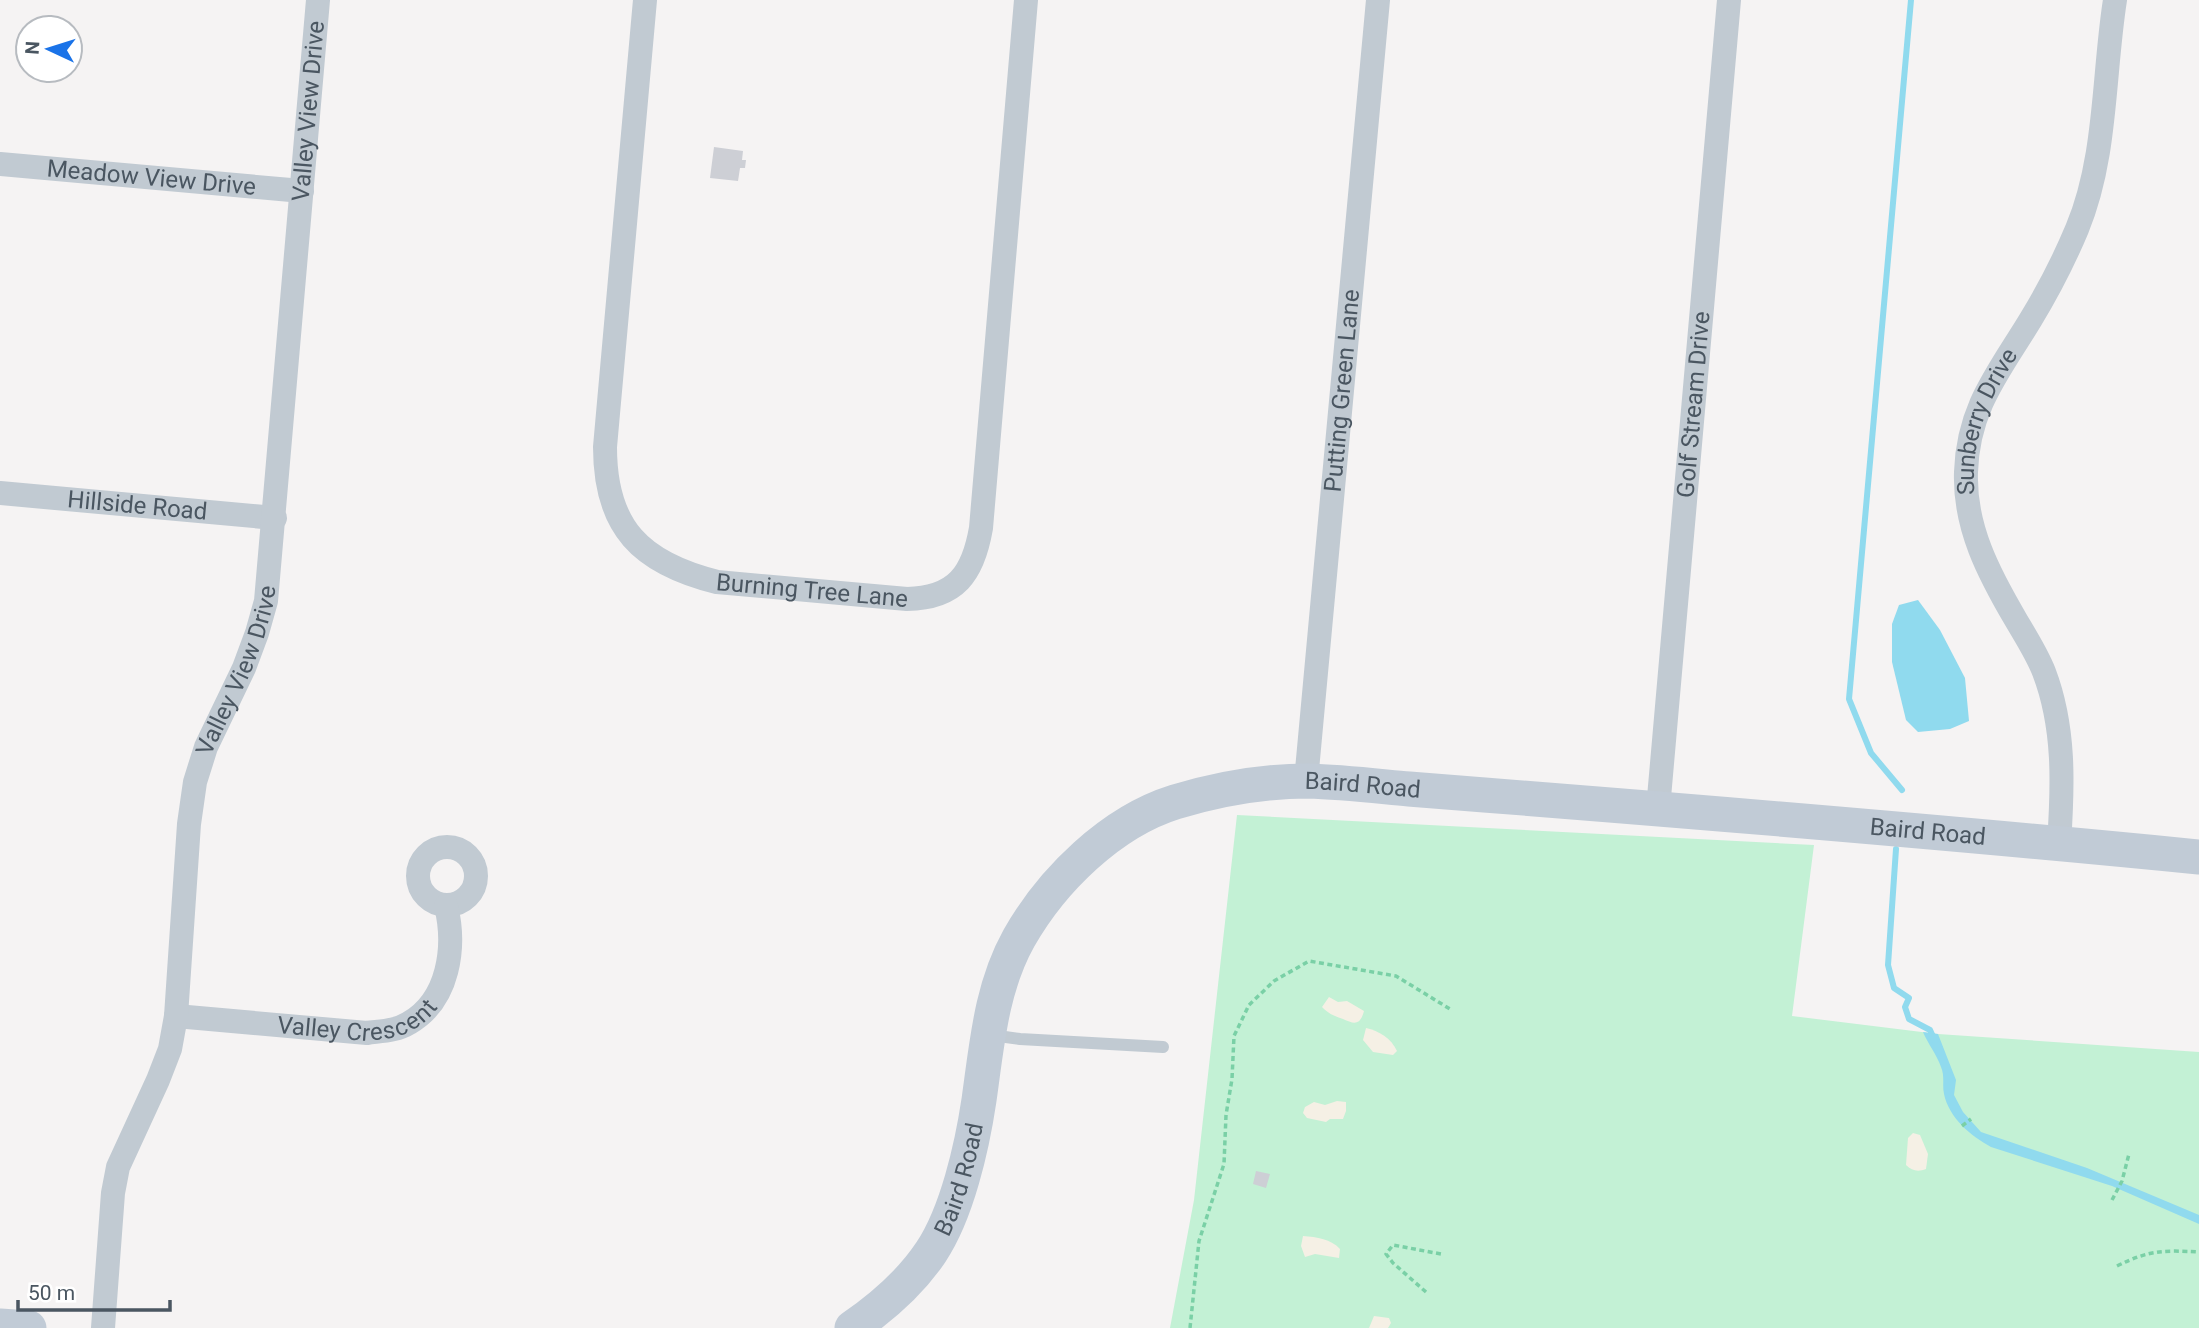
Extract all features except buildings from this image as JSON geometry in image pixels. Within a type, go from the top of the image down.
[{"type":"street","name":"Valley View Drive","points":[[103,1328],[113,1193],[118,1167],[170,1049],[176,1016],[189,824],[195,782],[206,747],[257,633],[266,601],[318,0]]},
{"type":"street","name":"Burning Tree Lane","points":[[645,0],[605,447],[605,474],[610,500],[638,545],[662,563],[687,575],[717,582],[907,599],[927,598],[948,590],[964,576],[976,554],[981,528],[1026,0]]},
{"type":"street","name":"Putting Green Lane","points":[[1307,781],[1378,0]]},
{"type":"street","name":"Golf Stream Drive","points":[[1658,809],[1730,0]]},
{"type":"street","name":"Sunberry Drive","points":[[2059,844],[2062,755],[2055,707],[2043,668],[1996,585],[1977,545],[1966,497],[1967,449],[1979,405],[2033,316],[2065,256],[2086,203],[2100,145],[2115,0]]},
{"type":"street","name":"Meadow View Drive","points":[[0,164],[302,191]]},
{"type":"street","name":"Hillside Road","points":[[0,493],[275,518]]},
{"type":"street","name":"Baird Road","points":[[852,1328],[883,1305],[908,1279],[937,1240],[967,1163],[979,1104],[988,1034],[1000,981],[1019,938],[1071,870],[1134,820],[1170,804],[1237,787],[1307,781],[2199,857]]},
{"type":"street","name":"Valley Crescent","points":[[176,1016],[367,1033],[408,1024],[436,997],[446,974],[451,927],[446,906]]},
{"type":"street","points":[[0,1326],[29,1328]]},
{"type":"lane","points":[[988,1034],[1020,1039],[1163,1047]]},
{"type":"path","points":[[1189,1328],[1199,1241],[1224,1164],[1234,1036],[1249,1005],[1275,981],[1309,961],[1396,976],[1450,1009]]},
{"type":"path","points":[[1962,1126],[1971,1119]]},
{"type":"path","points":[[2112,1200],[2122,1181],[2129,1154]]},
{"type":"path","points":[[1426,1292],[1386,1254],[1393,1245],[1441,1254]]},
{"type":"path","points":[[2117,1265],[2141,1254],[2167,1250],[2199,1252]]},
{"type":"green space","points":[[1237,815],[1814,845],[1792,1016],[1938,1034],[2199,1052],[2199,1328],[1170,1328],[1194,1200]]},
{"type":"sand","points":[[1329,997],[1338,1002],[1347,1001],[1364,1011],[1361,1019],[1356,1023],[1334,1016],[1322,1007]]},
{"type":"sand","points":[[1366,1028],[1384,1036],[1397,1051],[1393,1055],[1373,1052],[1363,1040]]},
{"type":"sand","points":[[1337,1101],[1346,1102],[1343,1119],[1330,1119],[1326,1122],[1307,1118],[1303,1113],[1305,1107],[1314,1102],[1325,1105]]},
{"type":"sand","points":[[1913,1133],[1920,1135],[1928,1154],[1926,1169],[1918,1171],[1906,1165],[1908,1138]]},
{"type":"sand","points":[[1303,1236],[1332,1243],[1340,1249],[1339,1258],[1315,1254],[1305,1257],[1301,1246]]},
{"type":"sand","points":[[1374,1316],[1389,1318],[1391,1323],[1388,1328],[1369,1328]]},
{"type":"water","points":[[1918,600],[1940,630],[1965,678],[1969,721],[1950,729],[1918,732],[1906,720],[1892,662],[1892,624],[1899,605]]},
{"type":"water","points":[[1923,1032],[1938,1034],[1956,1080],[1954,1095],[1963,1112],[1981,1132],[2087,1168],[2199,1215],[2199,1224],[2112,1186],[1991,1147],[1976,1137],[1951,1111],[1944,1094],[1942,1070]]},
{"type":"waterway","points":[[1902,790],[1871,753],[1849,699],[1911,0]]},
{"type":"waterway","points":[[1896,849],[1888,965],[1894,988],[1909,998],[1905,1007],[1909,1019],[1930,1030],[1935,1041]]}]
